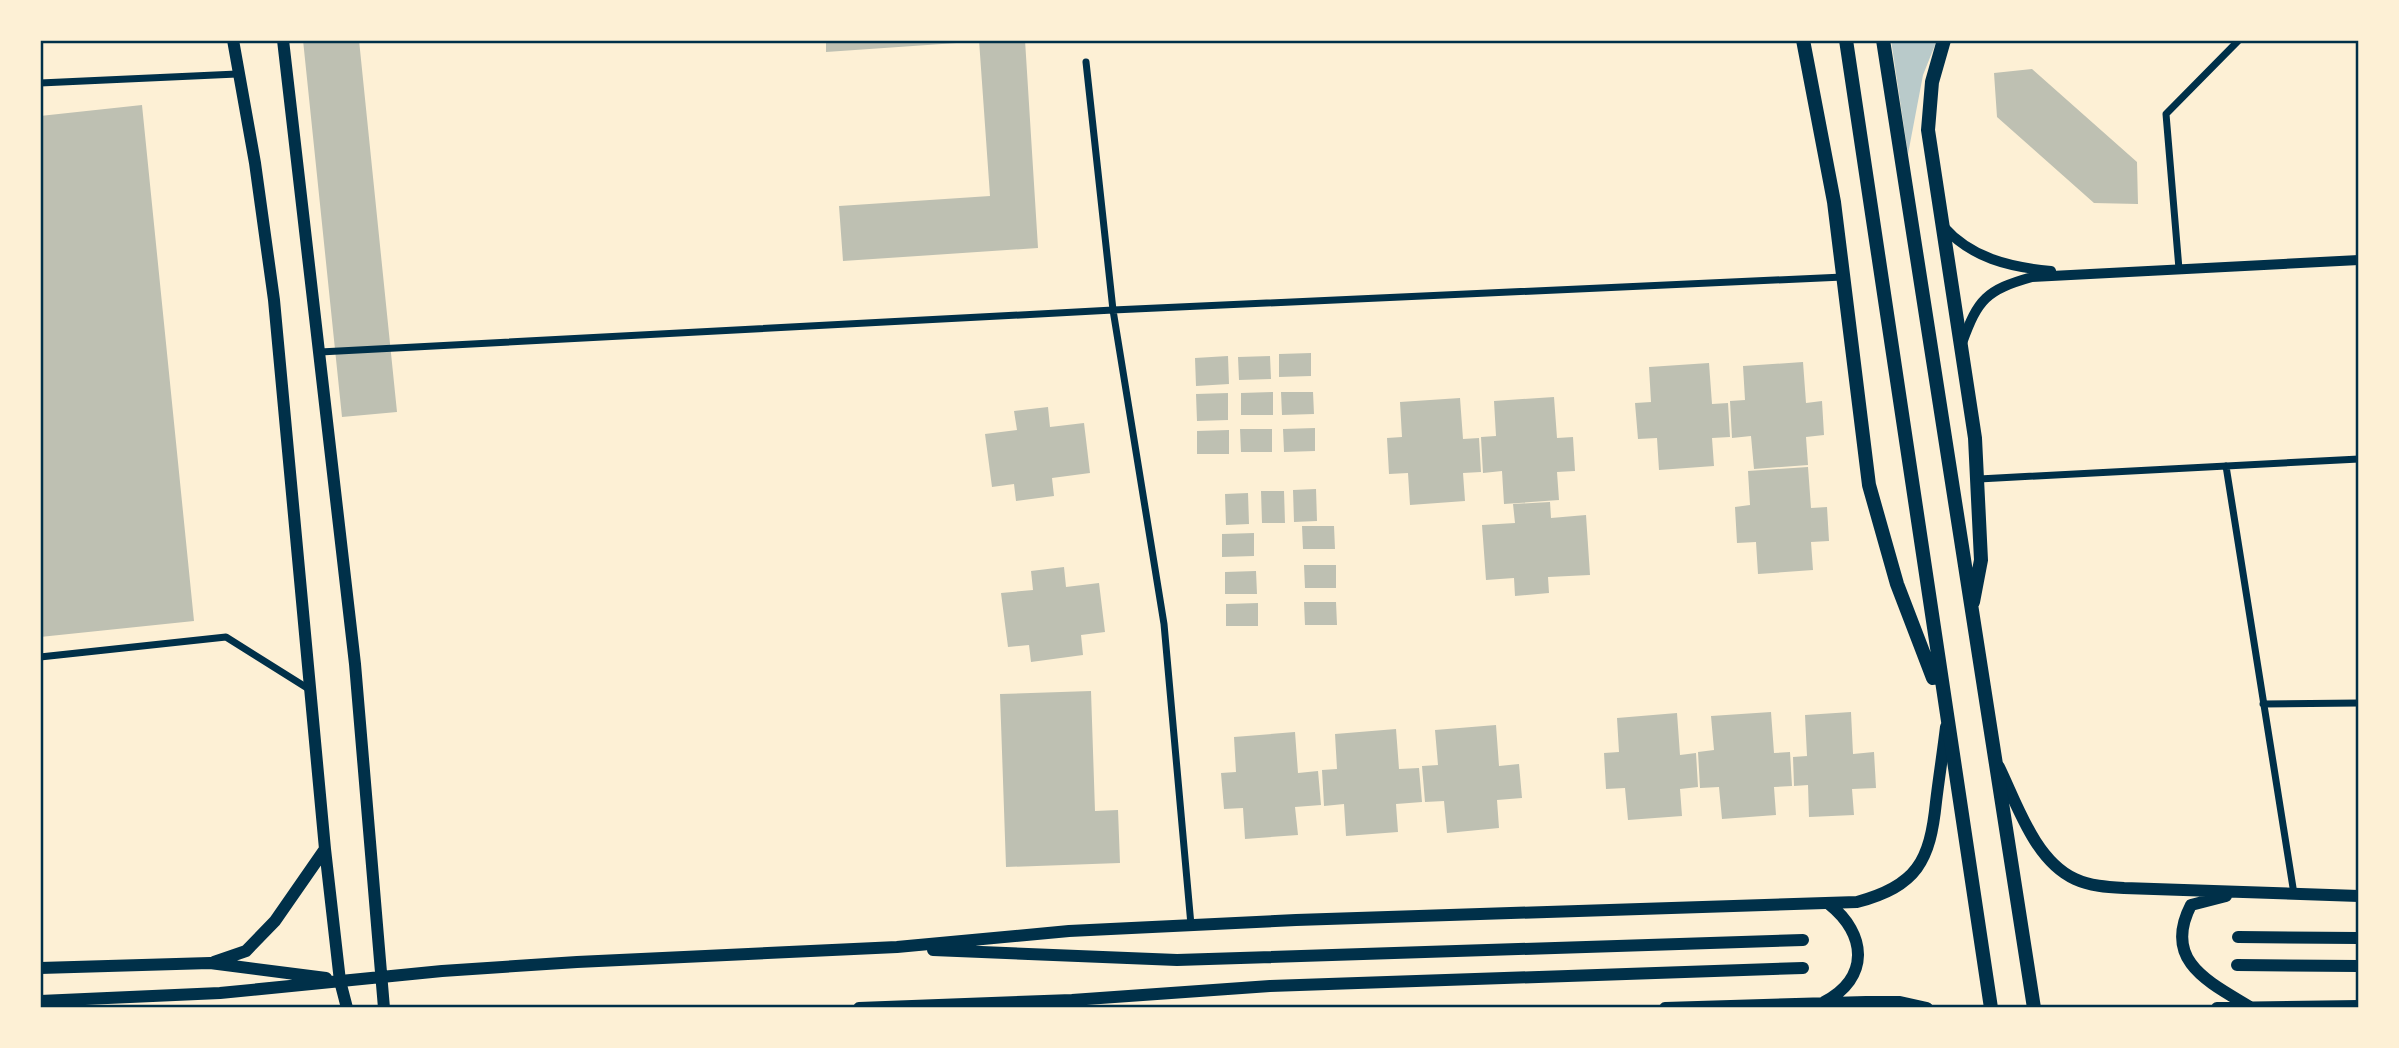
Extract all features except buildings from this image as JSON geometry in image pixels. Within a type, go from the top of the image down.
[{"type":"highway","points":[[1803,40],[1833,201],[1869,485],[1897,584],[1927,656],[1946,723]]},
{"type":"highway","points":[[1846,40],[1946,723],[1991,1008]]},
{"type":"highway","points":[[1883,40],[1992,754],[2034,1008]]},
{"type":"highway","points":[[1944,40],[1931,82],[1928,117],[1931,157],[1962,344],[1979,480],[1981,560],[1971,613]]},
{"type":"main road","points":[[233,40],[255,163],[274,300],[313,692],[325,849],[340,981],[347,1008]]},
{"type":"main road","points":[[283,40],[355,664],[384,1008]]},
{"type":"main road","points":[[40,1002],[220,993],[383,976],[577,962],[897,947],[1069,930],[1857,902],[1898,887],[1915,872],[1926,856],[1933,837],[1946,723]]},
{"type":"main road","points":[[1992,754],[2039,845],[2055,867],[2074,879],[2092,885],[2124,888],[2359,897]]},
{"type":"main road","points":[[210,963],[246,951],[284,912],[325,849]]},
{"type":"main road","points":[[2244,892],[2191,905],[2183,921],[2182,944],[2190,966],[2207,981],[2250,1007]]},
{"type":"main road","points":[[1820,1003],[1846,985],[1859,958],[1852,928],[1829,904]]},
{"type":"main road","points":[[2238,937],[2359,938]]},
{"type":"main road","points":[[897,947],[1177,960],[1803,940]]},
{"type":"main road","points":[[40,968],[210,963],[340,981]]},
{"type":"main road","points":[[2238,965],[2359,966]]},
{"type":"main road","points":[[859,1008],[1072,1000],[1270,986],[1803,968]]},
{"type":"main road","points":[[1665,1008],[1900,1002],[1927,1008]]},
{"type":"main road","points":[[2217,1008],[2359,1006]]},
{"type":"street","points":[[2179,269],[2166,114],[2239,40]]},
{"type":"street","points":[[1086,62],[1113,310],[1164,624],[1191,925]]},
{"type":"street","points":[[40,83],[237,74]]},
{"type":"street","points":[[1942,225],[1954,238],[1976,253],[2007,265],[2085,274]]},
{"type":"street","points":[[1962,344],[1974,313],[1990,292],[2032,277],[2359,261]]},
{"type":"street","points":[[320,352],[1113,310],[1843,276]]},
{"type":"street","points":[[1979,480],[2359,458]]},
{"type":"street","points":[[2226,466],[2294,894]]},
{"type":"street","points":[[40,657],[226,637],[313,692]]},
{"type":"street","points":[[2263,704],[2359,703]]},
{"type":"shaded area","points":[[1891,40],[1937,40],[1923,75],[1908,154]]}]
